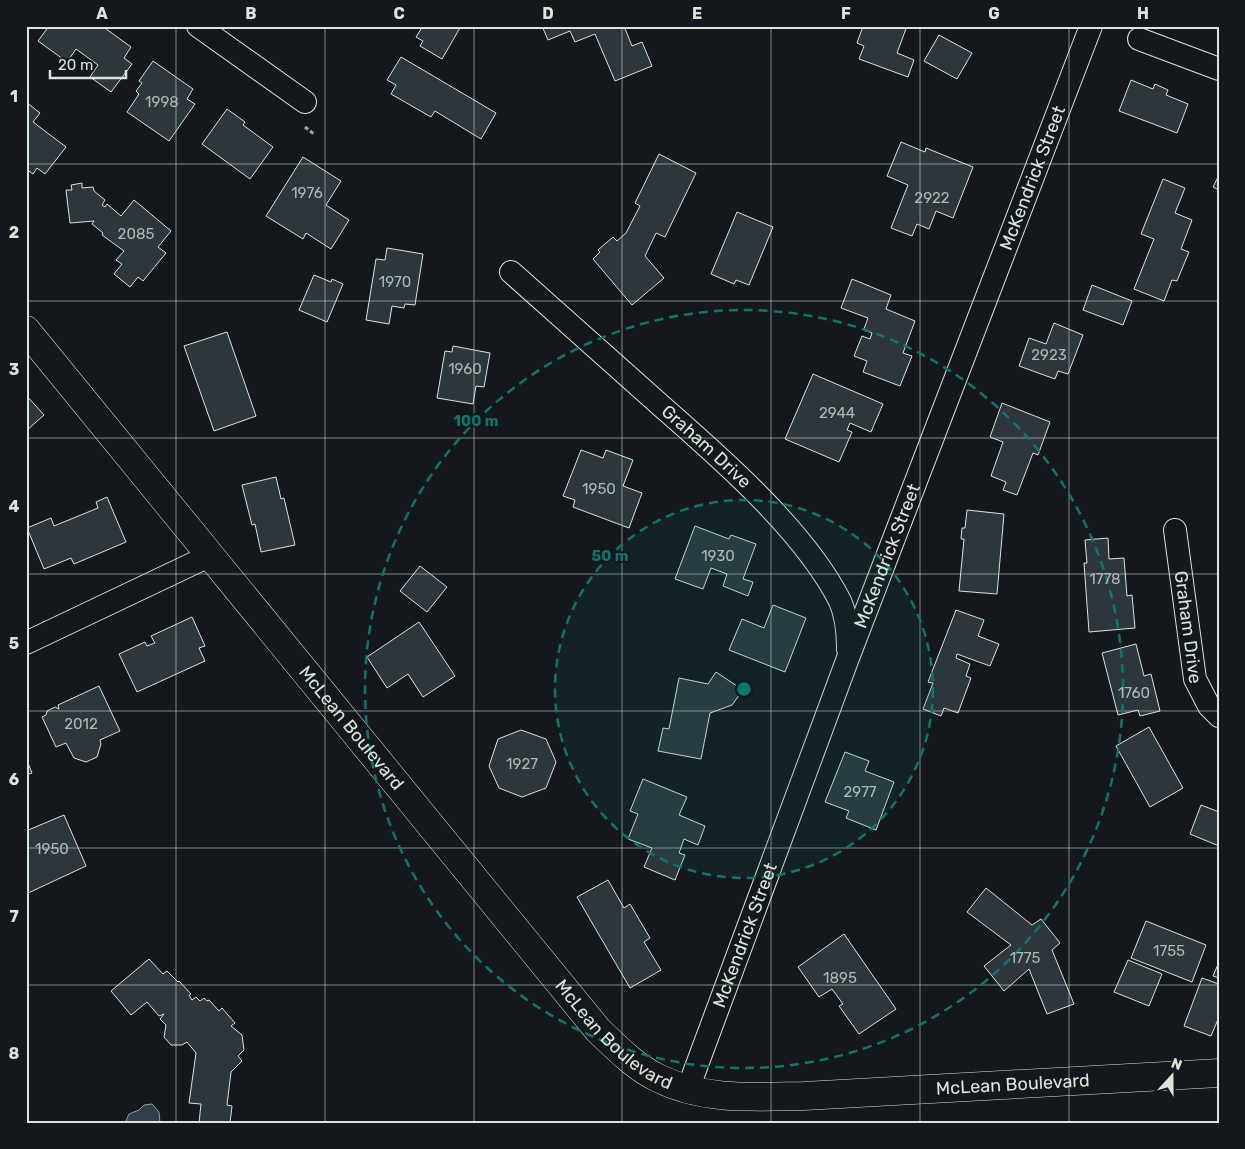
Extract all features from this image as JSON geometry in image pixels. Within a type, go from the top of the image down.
[{"type":"street","points":[[198,26],[305,102]]},
{"type":"street","name":"McKendrick Street","points":[[688,1089],[848,658],[1092,26]]},
{"type":"street","points":[[1139,38],[1219,69]]},
{"type":"street","name":"Graham Drive","points":[[511,272],[713,452],[776,514],[813,560],[840,602],[846,617],[848,658]]},
{"type":"street","name":"McLean Boulevard","points":[[26,330],[598,1030],[627,1057],[657,1078],[715,1096],[804,1096],[1219,1074]]},
{"type":"street","name":"Graham Drive","points":[[1175,530],[1195,679],[1209,706],[1219,716]]},
{"type":"street","points":[[26,643],[211,555]]},
{"type":"water","points":[[152,1104],[159,1112],[160,1123],[125,1123],[129,1114],[139,1110],[144,1105]]},
{"type":"building","points":[[49,26],[102,26],[131,47],[124,58],[132,64],[111,92],[90,77],[98,65],[76,49],[67,62],[38,41]]},
{"type":"building","points":[[423,26],[461,26],[442,59],[420,46],[423,41],[416,37]]},
{"type":"building","points":[[542,26],[624,26],[632,46],[642,42],[652,66],[615,81],[595,34],[575,42],[570,31],[548,40]]},
{"type":"building","points":[[863,26],[907,26],[897,53],[914,60],[908,77],[859,59],[864,46],[857,43]]},
{"type":"building","points":[[939,35],[972,53],[957,79],[924,61]]},
{"type":"building","points":[[401,57],[496,113],[481,139],[435,111],[431,117],[391,94],[396,85],[387,80]]},
{"type":"building","points":[[153,61],[193,89],[187,99],[195,104],[169,141],[127,112],[139,94],[136,91],[142,83],[139,81]]},
{"type":"building","points":[[1131,80],[1153,89],[1155,84],[1168,90],[1166,95],[1188,104],[1177,133],[1119,111]]},
{"type":"building","points":[[26,102],[40,113],[33,122],[66,147],[45,174],[37,168],[33,174],[26,169]]},
{"type":"building","points":[[227,109],[245,122],[243,125],[273,147],[250,179],[202,144]]},
{"type":"building","points":[[901,142],[925,152],[926,148],[973,167],[953,218],[936,211],[929,229],[917,224],[912,236],[891,228],[908,185],[887,176]]},
{"type":"building","points":[[659,154],[696,173],[665,237],[656,233],[645,256],[664,278],[632,305],[593,259],[600,252],[598,250],[613,237],[617,241],[626,233],[640,206],[635,203]]},
{"type":"building","points":[[303,157],[341,181],[326,205],[349,220],[331,249],[306,233],[303,239],[266,216]]},
{"type":"building","points":[[1219,175],[1219,190],[1213,187]]},
{"type":"building","points":[[1163,179],[1185,188],[1175,213],[1192,220],[1181,249],[1189,252],[1177,281],[1172,280],[1164,301],[1134,289],[1154,239],[1141,234]]},
{"type":"building","points":[[82,183],[82,188],[93,187],[94,191],[105,200],[102,205],[105,207],[107,204],[121,216],[134,200],[171,231],[158,247],[166,253],[143,281],[138,277],[130,287],[114,274],[122,264],[116,260],[124,251],[102,235],[103,233],[92,224],[94,221],[70,223],[66,190],[72,190],[71,185]]},
{"type":"building","points":[[737,212],[773,227],[749,285],[736,280],[734,284],[711,274]]},
{"type":"building","points":[[387,248],[423,254],[415,305],[405,304],[404,308],[392,306],[389,324],[366,320],[376,259],[385,260]]},
{"type":"building","points":[[314,275],[331,282],[332,279],[343,284],[327,322],[299,310]]},
{"type":"building","points":[[852,279],[891,295],[886,309],[915,321],[903,353],[912,356],[900,386],[863,372],[867,361],[854,356],[862,336],[870,339],[872,333],[864,329],[868,318],[841,308]]},
{"type":"building","points":[[1092,285],[1132,301],[1123,325],[1083,310]]},
{"type":"building","points":[[1054,323],[1083,335],[1068,374],[1058,371],[1055,379],[1019,366],[1029,338],[1046,344]]},
{"type":"building","points":[[227,332],[256,416],[214,431],[184,346]]},
{"type":"building","points":[[453,346],[490,353],[484,387],[476,386],[473,404],[437,398],[445,351],[452,352]]},
{"type":"building","points":[[813,374],[883,404],[871,432],[850,423],[847,430],[852,432],[839,462],[785,439]]},
{"type":"building","points":[[26,395],[44,415],[26,431]]},
{"type":"building","points":[[1002,403],[1050,422],[1038,455],[1033,453],[1017,495],[1003,490],[1006,482],[991,476],[1003,442],[990,437]]},
{"type":"building","points":[[581,450],[603,458],[606,450],[633,460],[623,486],[642,493],[629,528],[573,507],[575,500],[563,496]]},
{"type":"building","points":[[276,477],[281,499],[284,498],[295,545],[261,552],[255,524],[252,525],[242,485]]},
{"type":"building","points":[[107,497],[126,542],[74,564],[71,558],[44,569],[27,528],[51,518],[54,526],[98,508],[96,502]]},
{"type":"building","points":[[967,510],[1004,514],[997,594],[959,591],[964,539],[961,539],[962,528],[965,528]]},
{"type":"building","points":[[695,526],[729,539],[731,535],[756,544],[743,579],[753,582],[748,596],[723,586],[727,574],[711,568],[703,589],[675,579]]},
{"type":"building","points":[[1108,538],[1109,559],[1124,558],[1127,596],[1132,595],[1135,628],[1089,632],[1084,563],[1087,563],[1085,540]]},
{"type":"building","points":[[420,566],[447,587],[427,612],[400,591]]},
{"type":"building","points":[[773,605],[806,618],[785,672],[729,650],[742,619],[764,628]]},
{"type":"building","points":[[956,610],[984,620],[978,636],[999,644],[990,666],[957,654],[956,658],[970,664],[966,676],[971,678],[958,713],[944,708],[941,716],[923,709],[933,683],[928,682]]},
{"type":"building","points":[[192,617],[205,646],[199,648],[205,661],[137,692],[119,654],[145,642],[147,646],[155,643],[151,636]]},
{"type":"building","points":[[419,622],[455,676],[423,697],[408,674],[387,688],[367,657]]},
{"type":"building","points":[[1136,644],[1144,676],[1151,674],[1160,711],[1140,716],[1138,710],[1118,715],[1102,653]]},
{"type":"building","points":[[716,672],[743,690],[732,705],[710,713],[701,759],[658,751],[663,728],[669,729],[679,678],[708,684]]},
{"type":"building","points":[[99,686],[120,731],[100,740],[101,744],[97,757],[86,762],[74,758],[66,743],[56,747],[42,717],[46,715],[47,711],[55,707],[59,709],[58,705]]},
{"type":"building","points":[[1149,727],[1183,788],[1150,807],[1116,746]]},
{"type":"building","points":[[521,730],[546,739],[556,762],[546,788],[522,797],[499,788],[489,766],[498,739]]},
{"type":"building","points":[[845,752],[869,761],[865,771],[894,782],[876,830],[846,818],[849,811],[825,802]]},
{"type":"building","points":[[26,758],[32,773],[26,775]]},
{"type":"building","points":[[643,779],[687,797],[679,815],[705,826],[698,845],[684,839],[679,853],[685,855],[675,880],[644,867],[652,848],[628,839],[638,814],[630,811]]},
{"type":"building","points":[[1201,805],[1219,812],[1219,846],[1190,834]]},
{"type":"building","points":[[64,815],[86,866],[26,894],[26,831]]},
{"type":"building","points":[[608,880],[624,908],[630,904],[650,938],[644,942],[661,970],[630,988],[577,897]]},
{"type":"building","points":[[986,888],[1032,925],[1041,919],[1060,943],[1052,950],[1074,1004],[1047,1014],[1029,969],[1004,991],[984,966],[1011,945],[967,912]]},
{"type":"building","points":[[1146,921],[1206,945],[1192,982],[1131,958]]},
{"type":"building","points":[[844,934],[896,1009],[859,1034],[839,1006],[843,1004],[832,989],[819,997],[798,967]]},
{"type":"building","points":[[149,959],[163,974],[167,971],[179,981],[191,994],[189,995],[192,1000],[196,997],[200,1001],[204,998],[207,1001],[209,1000],[219,1011],[222,1008],[235,1023],[231,1026],[242,1035],[244,1050],[238,1056],[242,1061],[231,1072],[227,1105],[232,1106],[230,1123],[199,1123],[201,1104],[189,1103],[196,1053],[187,1042],[182,1045],[171,1045],[164,1037],[166,1025],[160,1019],[164,1014],[159,1016],[147,1002],[131,1015],[111,991]]},
{"type":"building","points":[[1128,960],[1162,974],[1149,1006],[1114,992]]},
{"type":"building","points":[[1219,962],[1219,978],[1213,976]]},
{"type":"building","points":[[1202,978],[1219,984],[1219,1017],[1211,1036],[1184,1026]]}]
